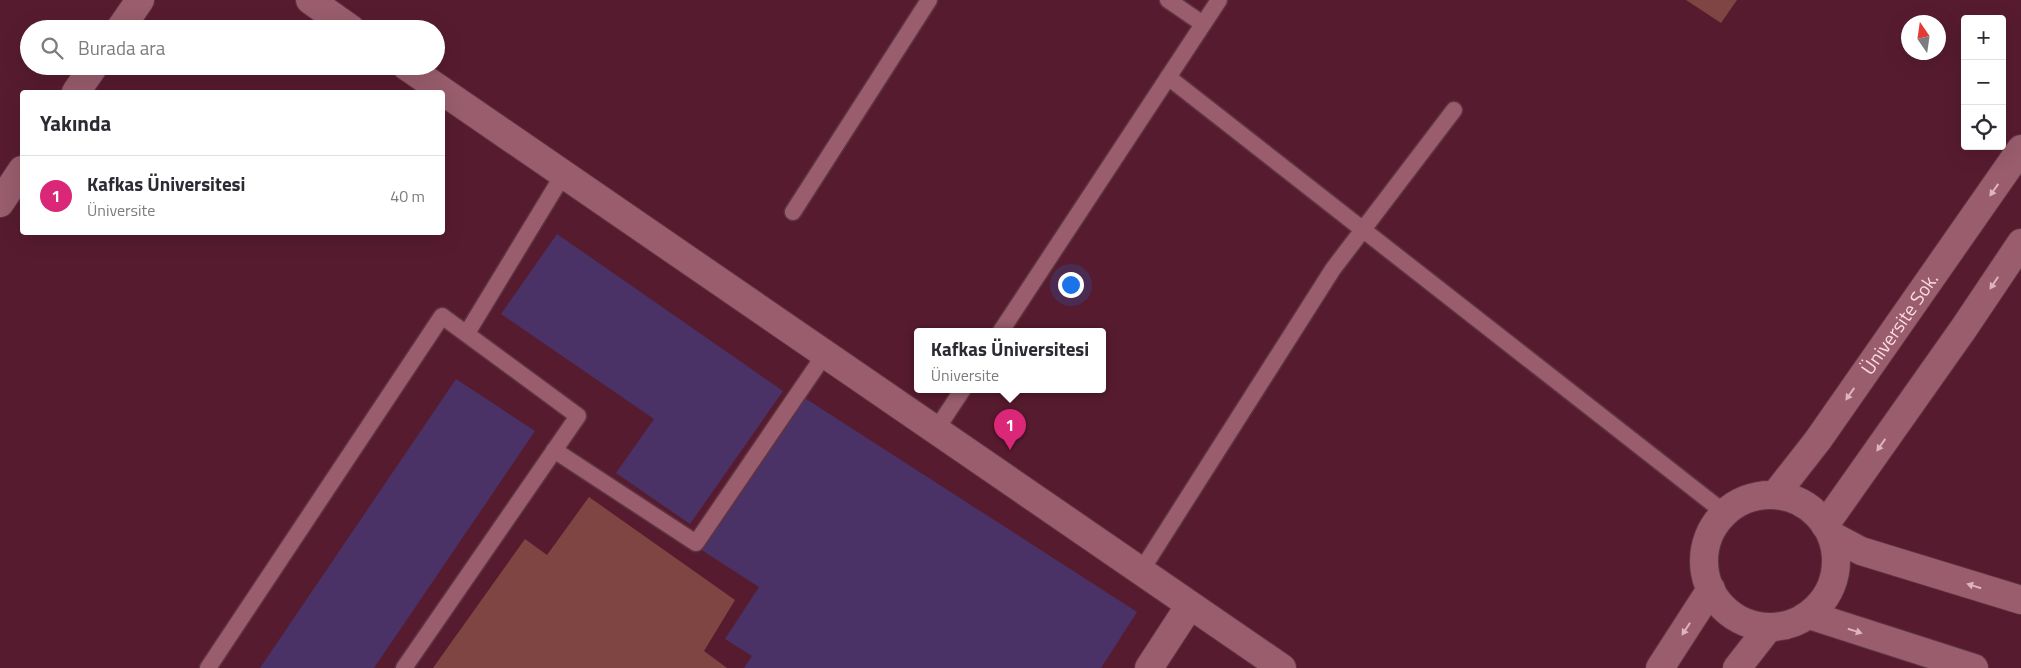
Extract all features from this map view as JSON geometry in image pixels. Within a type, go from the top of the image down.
[{"type":"street","points":[[126,20],[140,0]]},
{"type":"street","points":[[310,0],[338,20]]},
{"type":"street","points":[[77,90],[88,75]]},
{"type":"street","points":[[419,75],[441,90]]},
{"type":"street","points":[[445,93],[1282,668]]},
{"type":"street","name":"Üniversite Sok.","points":[[1775,495],[1818,440],[2021,149]]},
{"type":"street","points":[[0,203],[20,173]]},
{"type":"street","points":[[1828,530],[2021,242]]},
{"type":"street","points":[[1828,530],[1836,552],[1836,570],[1831,588],[1822,603],[1809,615],[1792,624],[1769,627],[1757,626],[1740,620],[1725,610],[1711,590],[1706,579],[1704,561],[1706,543],[1714,527],[1725,513],[1740,503],[1757,497],[1775,495],[1792,499],[1809,507],[1828,530],[1861,551],[2021,600]]},
{"type":"street","points":[[1660,668],[1711,590]]},
{"type":"street","points":[[1149,668],[1190,605]]},
{"type":"street","points":[[1809,615],[1974,668]]},
{"type":"street","points":[[1737,668],[1769,627]]},
{"type":"lane","points":[[793,212],[929,0]]},
{"type":"lane","points":[[1168,0],[1203,24]]},
{"type":"lane","points":[[1003,328],[1219,0]]},
{"type":"lane","points":[[1168,77],[1725,513]]},
{"type":"lane","points":[[1141,571],[1333,269],[1454,110]]},
{"type":"lane","points":[[467,333],[563,174]]},
{"type":"lane","points":[[208,668],[442,316],[578,416],[404,668]]},
{"type":"lane","points":[[554,450],[696,543],[825,354]]},
{"type":"lane","points":[[936,430],[960,393]]},
{"type":"shaded area","points":[[0,0],[2021,0],[2021,668],[0,668]]},
{"type":"shaded area","points":[[557,234],[783,391],[690,524],[616,473],[654,419],[501,314]]},
{"type":"shaded area","points":[[456,379],[535,431],[374,668],[260,668]]},
{"type":"shaded area","points":[[800,395],[1137,612],[1101,668],[744,668],[752,656],[725,639],[759,587],[700,549]]},
{"type":"building","points":[[1686,0],[1737,0],[1721,23]]},
{"type":"building","points":[[589,497],[735,600],[704,651],[727,668],[433,668],[525,539],[547,555]]},
{"type":"place","name":"Kafkas Üniversitesi","points":[[1010,450]]}]
